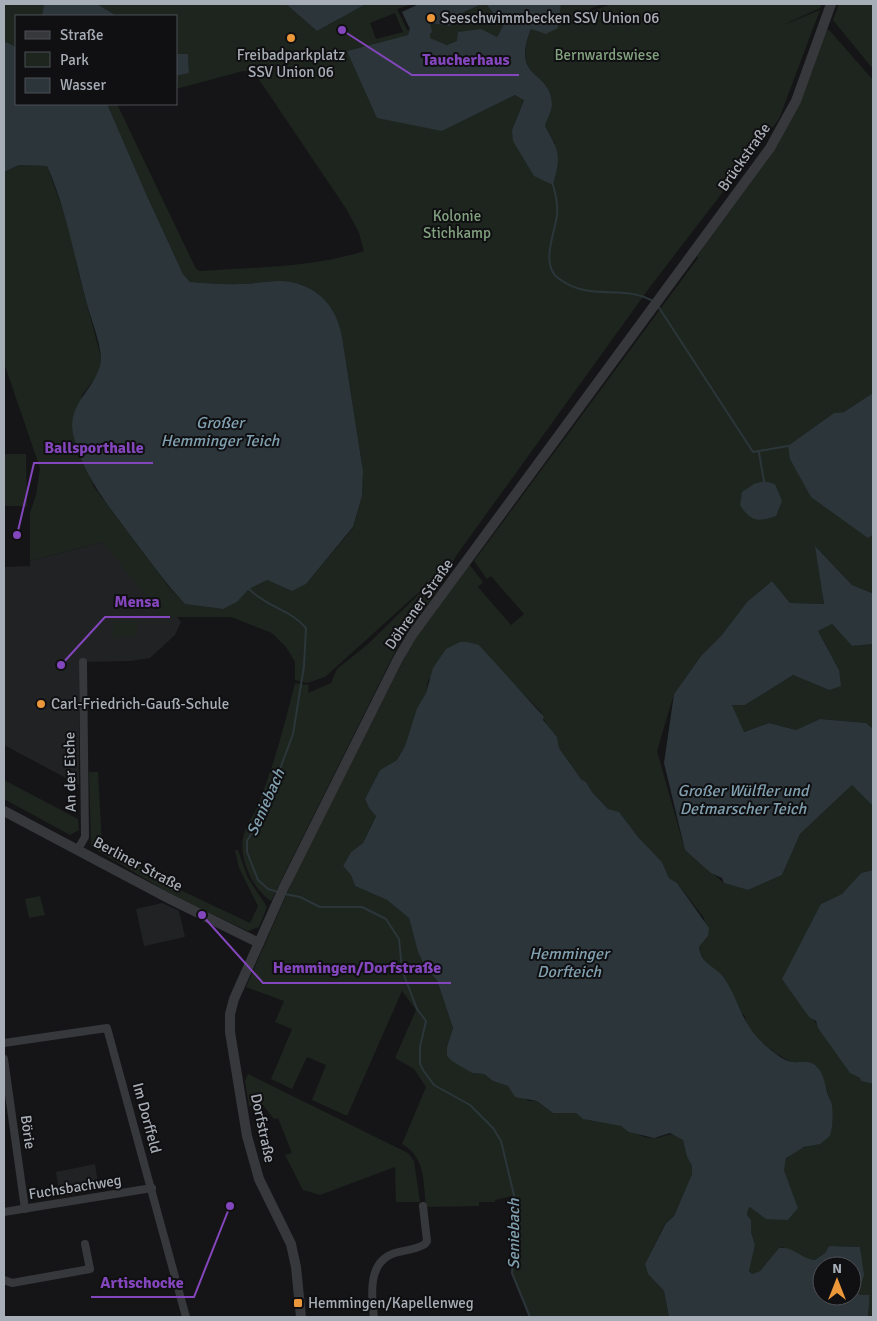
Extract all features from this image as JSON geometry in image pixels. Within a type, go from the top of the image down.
[{"type":"street","name":"Brückstraße","points":[[651,311],[782,130],[801,90],[831,4]]},
{"type":"street","name":"Döhrener Straße","points":[[259,943],[281,894],[398,659],[416,630],[651,311]]},
{"type":"street","name":"An der Eiche","points":[[78,849],[85,837],[83,662]]},
{"type":"street","name":"Berliner Straße","points":[[4,811],[170,899],[259,943]]},
{"type":"street","name":"Dorfstraße","points":[[259,943],[232,1005],[230,1032],[251,1154],[260,1179],[291,1244],[295,1257],[300,1317]]},
{"type":"street","name":"Im Dorffeld","points":[[4,1043],[107,1028],[186,1317]]},
{"type":"street","name":"Börie","points":[[4,1059],[25,1209]]},
{"type":"street","name":"Fuchsbachweg","points":[[4,1212],[152,1188]]},
{"type":"street","points":[[374,1317],[372,1300],[377,1265],[382,1258],[425,1244],[427,1241],[424,1206]]},
{"type":"street","points":[[4,1280],[12,1283],[90,1269],[85,1244]]},
{"type":"shaded area","name":"Carl-Friedrich-Gauß-Schule","points":[[103,542],[159,596],[181,622],[175,635],[150,658],[131,661],[79,662],[79,785],[4,745],[4,567],[30,566],[30,561]]},
{"type":"shaded area","points":[[162,903],[179,911],[185,937],[144,946],[136,909]]},
{"type":"shaded area","points":[[95,1164],[99,1190],[60,1197],[56,1172]]},
{"type":"green space","points":[[4,4],[44,4],[42,15],[15,15],[15,46],[4,41]]},
{"type":"green space","points":[[97,4],[286,4],[317,31],[366,4],[413,4],[397,9],[407,30],[410,29],[408,35],[347,51],[442,131],[515,95],[524,99],[512,130],[555,144],[545,126],[552,107],[550,93],[529,67],[526,58],[526,46],[531,29],[558,28],[561,4],[603,4],[590,9],[591,11],[612,4],[822,4],[820,8],[781,26],[820,10],[779,119],[650,287],[456,556],[441,584],[427,585],[325,677],[307,683],[295,680],[295,662],[286,647],[272,633],[231,617],[162,617],[103,542],[30,561],[30,513],[36,495],[40,468],[4,363],[4,172],[19,165],[47,166],[71,232],[78,271],[101,357],[99,373],[82,395],[74,438],[94,487],[169,587],[185,604],[223,609],[237,602],[249,589],[267,580],[292,591],[306,584],[353,528],[362,496],[363,471],[342,337],[340,327],[331,308],[319,294],[291,282],[228,284],[190,282],[183,274],[147,196],[108,105],[117,105],[196,269],[200,271],[283,266],[344,257],[364,251],[359,233],[347,210],[254,72],[243,71],[178,88],[178,76],[189,73],[188,54],[178,54],[178,15],[115,15]],"holes":[[[395,13],[403,32],[376,39],[370,23]]]},
{"type":"green space","points":[[486,4],[503,26],[497,37],[457,41],[447,45],[430,38],[430,23],[450,26],[464,12]]},
{"type":"green space","points":[[839,4],[873,4],[873,69],[833,20]]},
{"type":"green space","points":[[823,27],[830,31],[873,80],[873,393],[844,412],[834,413],[788,447],[868,538],[873,535],[873,593],[852,585],[816,547],[824,604],[790,603],[772,581],[747,602],[721,636],[701,656],[674,694],[657,751],[685,850],[724,883],[748,890],[782,875],[800,834],[852,785],[873,806],[873,870],[861,873],[842,894],[821,904],[813,1019],[850,1073],[860,1078],[861,1081],[873,1084],[873,1317],[868,1316],[869,1295],[862,1295],[862,1256],[860,1247],[829,1246],[825,1253],[821,1256],[812,1256],[812,1259],[804,1258],[783,1247],[779,1248],[760,1271],[752,1274],[749,1271],[755,1245],[751,1232],[751,1220],[747,1215],[748,1209],[750,1207],[768,1216],[788,1220],[798,1208],[784,1170],[785,1164],[787,1158],[794,1151],[819,1143],[830,1136],[832,1116],[826,1088],[811,1063],[791,1062],[775,1053],[756,1037],[746,1024],[745,1016],[739,1011],[718,972],[708,965],[701,955],[699,947],[708,936],[704,918],[677,883],[669,878],[662,862],[638,837],[619,813],[608,809],[592,792],[586,782],[581,779],[559,748],[557,737],[546,724],[540,711],[486,655],[479,645],[428,680],[426,693],[417,708],[405,746],[397,760],[380,770],[365,799],[369,808],[376,815],[363,843],[351,852],[343,866],[351,875],[355,886],[387,900],[409,918],[418,952],[426,969],[437,980],[453,1028],[447,1047],[447,1056],[472,1073],[484,1074],[493,1081],[509,1086],[522,1097],[529,1101],[537,1101],[553,1113],[576,1113],[586,1119],[615,1124],[649,1138],[674,1135],[683,1140],[687,1157],[692,1166],[692,1174],[674,1216],[666,1222],[645,1264],[648,1274],[664,1291],[669,1317],[531,1317],[513,1273],[512,1264],[517,1219],[515,1218],[512,1196],[495,1200],[495,1202],[479,1202],[479,1206],[426,1207],[422,1171],[419,1163],[410,1150],[402,1144],[426,1087],[414,1069],[395,1058],[416,1010],[402,991],[347,1116],[312,1100],[326,1065],[307,1057],[292,1089],[271,1079],[292,1029],[275,1022],[284,1001],[246,987],[295,875],[415,638],[469,564],[483,582],[478,587],[511,625],[524,614],[491,576],[487,579],[474,561],[698,258],[697,256],[770,155]]},
{"type":"green space","points":[[4,454],[26,454],[27,506],[4,506]]},
{"type":"green space","points":[[431,586],[440,587],[400,642],[271,901],[264,896],[253,882],[245,864],[242,846],[246,829],[259,803],[270,774],[295,683],[309,685],[308,693],[331,683],[337,669],[368,644],[423,590]]},
{"type":"green space","points":[[113,621],[137,621],[137,637],[113,637]]},
{"type":"green space","points":[[832,624],[852,646],[873,644],[873,729],[865,723],[820,719],[796,730],[769,723],[743,732],[732,705],[745,705],[793,675],[829,690],[839,670],[818,631]]},
{"type":"green space","points":[[89,772],[98,772],[102,844],[174,887],[250,923],[258,906],[239,868],[235,850],[238,850],[248,878],[267,907],[259,927],[248,931],[176,897],[93,848],[91,846]]},
{"type":"green space","points":[[4,780],[78,819],[79,830],[70,835],[4,799]]},
{"type":"green space","points":[[40,896],[45,915],[29,918],[25,899]]},
{"type":"green space","points":[[248,1074],[408,1153],[414,1161],[420,1202],[396,1202],[395,1167],[320,1195],[303,1190],[285,1155],[292,1153],[278,1118],[274,1119],[263,1105],[249,1106],[245,1081]]},
{"type":"water","points":[[44,4],[97,4],[115,15],[42,15]]},
{"type":"water","points":[[286,4],[366,4],[317,31]]},
{"type":"water","points":[[419,4],[482,4],[464,12],[450,26],[430,23],[432,32],[430,38],[447,45],[457,41],[458,32],[481,29],[497,37],[503,26],[486,4],[561,4],[558,28],[546,34],[531,29],[525,58],[533,73],[550,93],[552,107],[545,126],[558,154],[553,185],[534,176],[513,141],[512,130],[524,100],[515,95],[442,131],[377,118],[347,51],[408,35],[410,29],[402,12]]},
{"type":"water","name":"Großer Hemminger Teich","points":[[4,41],[15,46],[15,105],[108,105],[147,196],[183,274],[190,282],[246,284],[279,281],[291,282],[310,289],[326,301],[336,317],[342,337],[363,471],[362,496],[353,527],[306,584],[292,591],[267,580],[249,589],[237,602],[223,609],[185,604],[107,504],[84,466],[78,452],[72,426],[78,405],[95,379],[101,359],[60,200],[47,166],[19,165],[4,172]]},
{"type":"water","points":[[178,54],[188,54],[189,73],[178,76]]},
{"type":"water","points":[[873,393],[873,535],[868,538],[811,497],[790,459],[788,446],[834,413],[844,412]]},
{"type":"water","points":[[764,481],[775,484],[782,501],[776,516],[760,520],[751,518],[740,505],[742,492],[754,484]]},
{"type":"water","name":"Großer Wülfler und Detmarscher Teich","points":[[815,546],[852,585],[872,593],[873,591],[873,644],[852,646],[832,624],[818,631],[839,670],[841,686],[829,690],[793,675],[745,705],[732,705],[744,732],[769,723],[796,730],[820,719],[866,723],[873,729],[873,806],[852,785],[800,834],[782,875],[748,890],[724,883],[722,878],[711,873],[685,850],[664,763],[674,694],[701,656],[721,636],[747,602],[772,581],[790,603],[824,604]]},
{"type":"water","name":"Hemminger Dorfteich","points":[[460,642],[479,645],[544,717],[543,720],[557,737],[559,748],[581,779],[586,782],[592,792],[608,809],[619,812],[638,837],[662,862],[669,878],[677,883],[709,928],[708,936],[699,947],[700,953],[706,962],[724,978],[756,1036],[783,1059],[792,1062],[812,1063],[820,1071],[832,1104],[830,1136],[820,1144],[804,1147],[786,1158],[784,1170],[798,1208],[788,1220],[766,1219],[750,1207],[748,1209],[747,1215],[751,1220],[751,1232],[755,1245],[749,1271],[752,1274],[760,1271],[779,1248],[789,1249],[812,1259],[812,1306],[862,1306],[862,1295],[869,1295],[868,1317],[669,1317],[664,1291],[648,1274],[645,1264],[666,1223],[674,1216],[692,1174],[692,1166],[687,1157],[683,1140],[670,1133],[654,1138],[629,1132],[621,1126],[583,1119],[576,1113],[553,1113],[537,1101],[515,1097],[508,1086],[493,1081],[484,1074],[472,1073],[447,1056],[447,1047],[453,1028],[437,980],[426,969],[418,952],[409,918],[387,900],[355,886],[351,875],[343,866],[351,852],[363,843],[376,816],[369,808],[365,799],[380,770],[397,760],[405,746],[417,708],[426,693],[433,668],[446,649]]},
{"type":"water","points":[[873,870],[873,1084],[861,1081],[860,1078],[850,1073],[818,1028],[816,1021],[809,1017],[782,979],[821,904],[842,894],[861,873]]},
{"type":"water","name":"Hemminger Dorfteich","points":[[829,1246],[860,1247],[861,1256],[821,1256]]},
{"type":"water","name":"Hemminger Dorfteich","points":[[862,1261],[864,1275],[862,1281]]},
{"type":"waterway","points":[[553,185],[557,211],[549,257],[550,265],[558,278],[582,290],[629,293],[653,301]]},
{"type":"waterway","points":[[658,306],[753,452],[788,446]]},
{"type":"waterway","points":[[759,453],[764,481]]},
{"type":"waterway","name":"Seniebach","points":[[249,589],[263,600],[293,617],[306,628],[304,666],[293,734],[264,812],[247,841],[247,852],[258,880],[268,889],[278,892]]},
{"type":"waterway","name":"Seniebach","points":[[285,894],[300,897],[320,907],[362,907],[386,919],[399,939],[402,970],[417,1009],[426,1021],[420,1047],[420,1064],[423,1070],[434,1085],[470,1105],[493,1128],[501,1141],[516,1204],[512,1273],[530,1317]]},
{"type":"place","name":"Seeschwimmbecken SSV Union 06","points":[[431,18]]},
{"type":"place","name":"Taucherhaus","points":[[342,30]]},
{"type":"place","name":"Freibadparkplatz SSV Union 06","points":[[291,38]]},
{"type":"place","name":"Ballsporthalle","points":[[17,535]]},
{"type":"place","name":"Mensa","points":[[61,665]]},
{"type":"place","name":"Carl-Friedrich-Gauß-Schule","points":[[41,704]]},
{"type":"place","name":"Hemmingen/Dorfstraße","points":[[202,915]]},
{"type":"place","name":"Artischocke","points":[[230,1206]]},
{"type":"place","name":"Hemmingen/Kapellenweg","points":[[298,1303]]},
{"type":"park label","name":"Bernwardswiese","points":[[607,55]]},
{"type":"park label","name":"Kolonie Stichkamp","points":[[457,224]]}]
